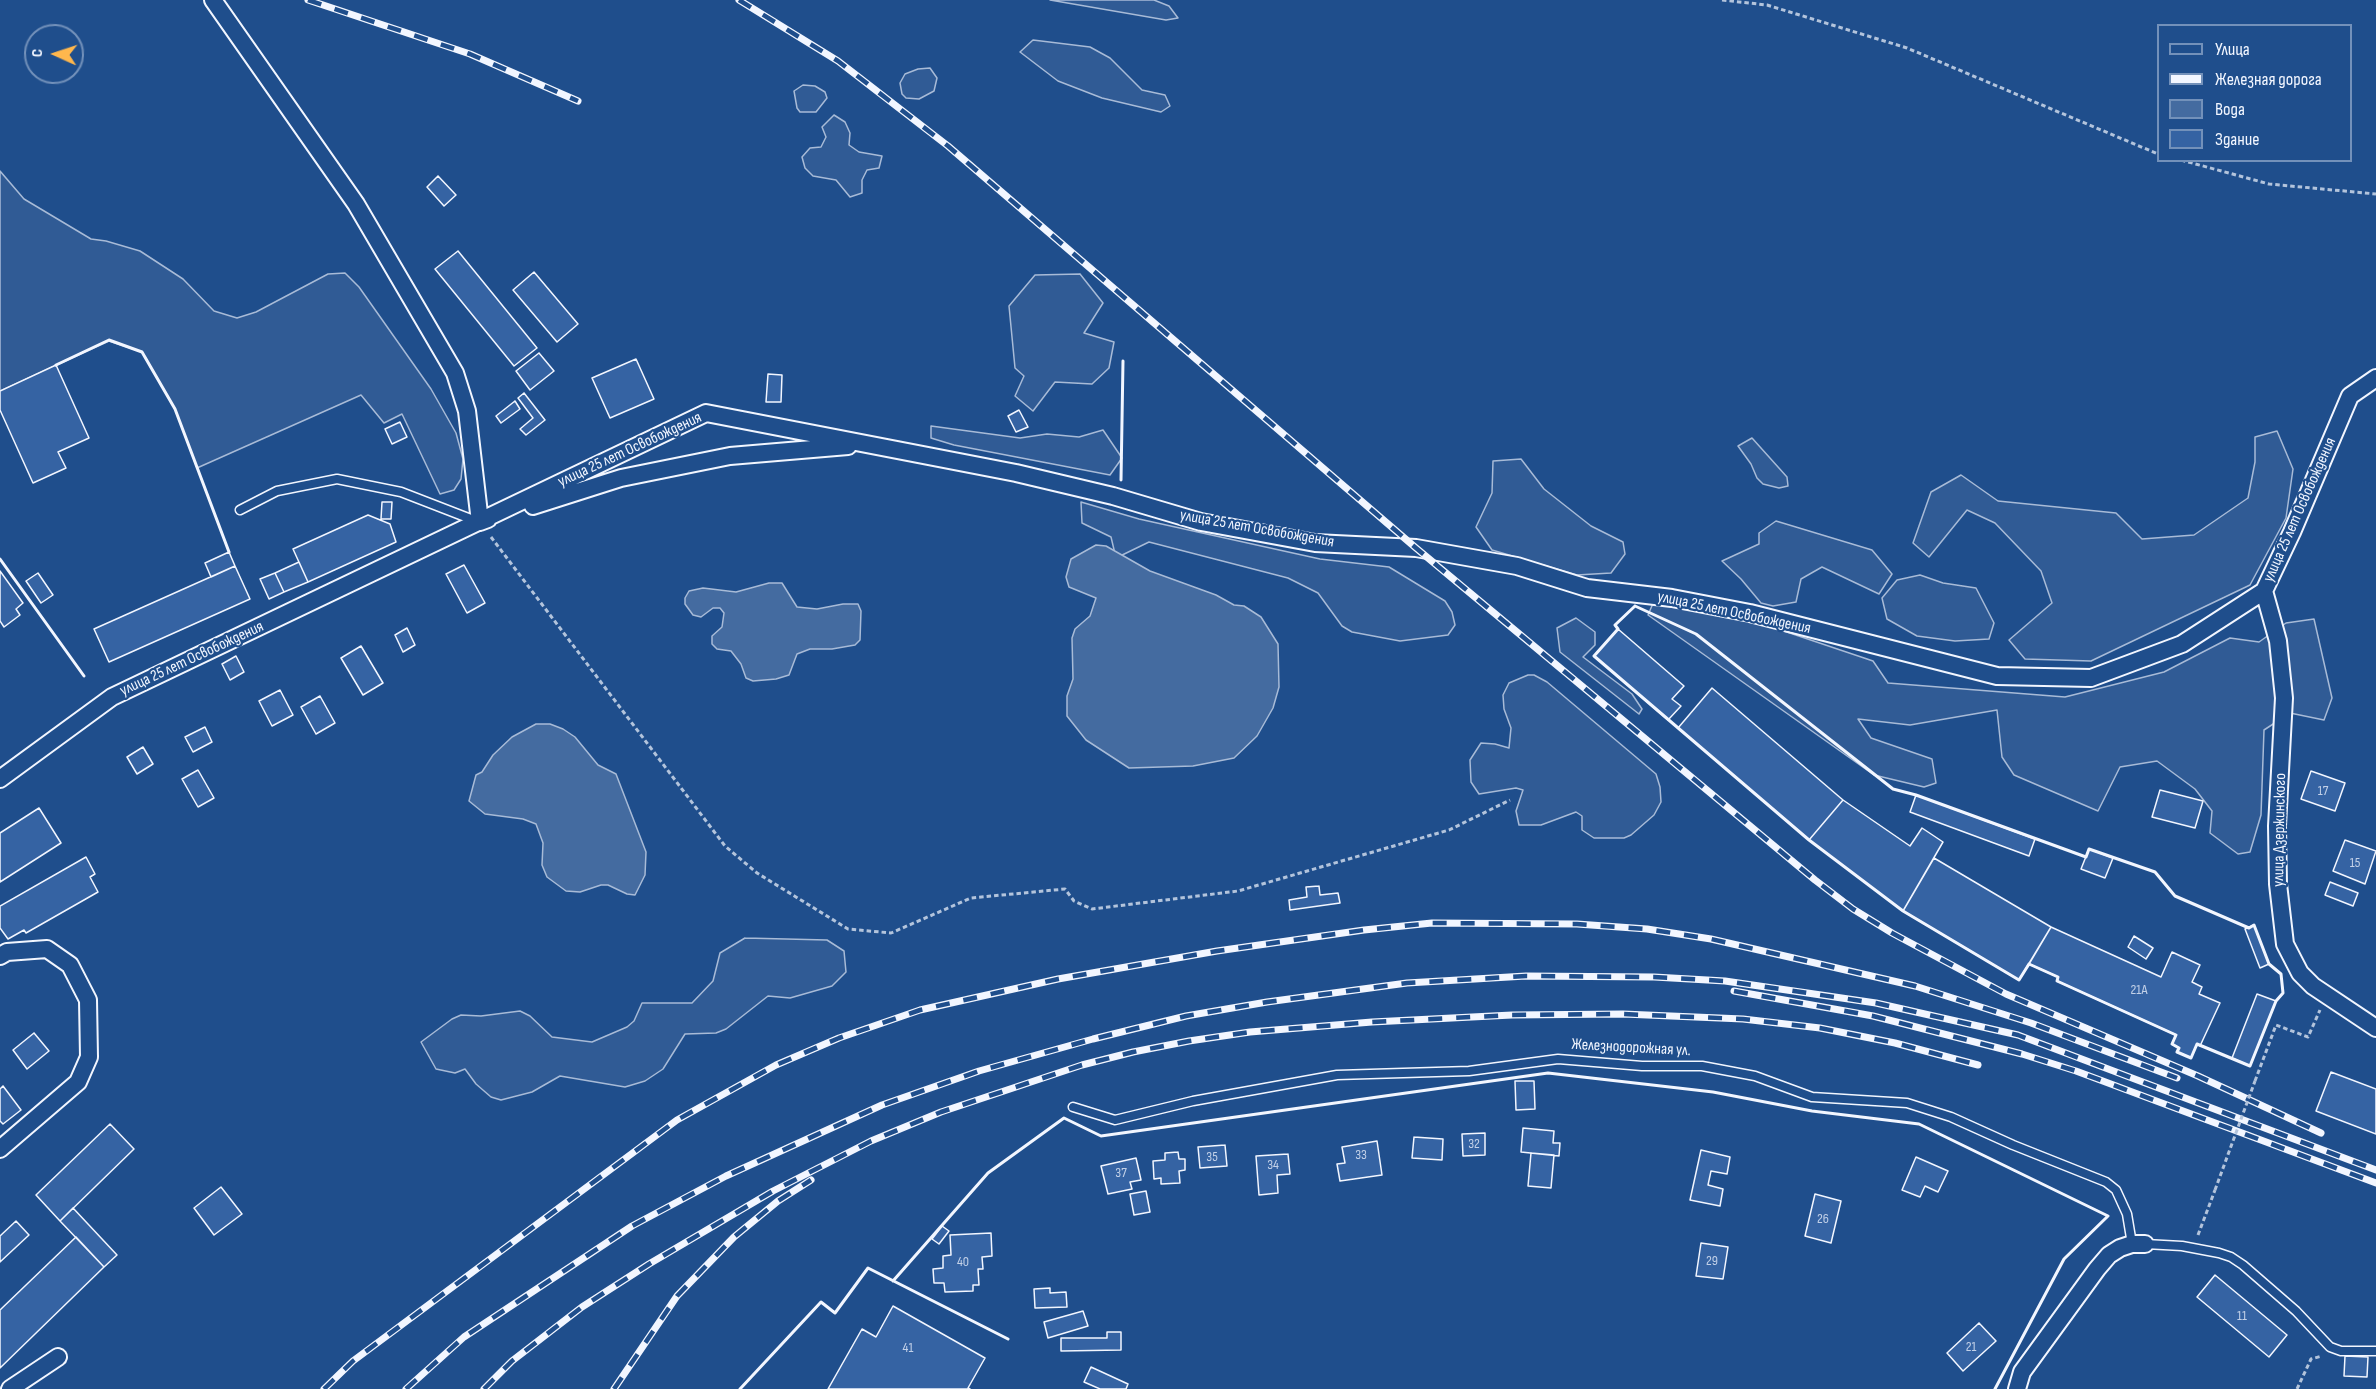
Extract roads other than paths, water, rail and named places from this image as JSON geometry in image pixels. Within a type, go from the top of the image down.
[{"type":"street","points":[[213,0],[356,204],[455,373],[467,411],[480,522],[621,478],[709,460],[730,456],[868,444]]},
{"type":"street","name":"улица 25 лет Освобождения","points":[[0,779],[112,697],[706,412],[1016,473],[1113,496],[1201,522],[1315,543],[1416,548],[1517,566],[1587,588],[1672,598],[1750,613],[1997,675],[2091,678],[2182,644],[2264,591],[2292,532],[2350,396],[2376,378]]},
{"type":"street","name":"улица Дзержинского","points":[[2264,591],[2278,641],[2284,698],[2277,826],[2281,926],[2285,944],[2300,973],[2327,995],[2376,1028]]},
{"type":"street","points":[[0,956],[7,952],[47,949],[70,965],[88,1000],[90,1057],[78,1083],[0,1149]]},
{"type":"street","points":[[2017,1389],[2022,1372],[2097,1269],[2120,1248],[2139,1244]]},
{"type":"street","points":[[10,1389],[58,1357]]},
{"type":"lane","points":[[240,510],[277,491],[337,478],[401,492],[480,522]]},
{"type":"lane","name":"Железнодорожная ул.","points":[[1073,1107],[1115,1120],[1192,1101],[1337,1074],[1469,1071],[1558,1059],[1642,1066],[1702,1066],[1755,1076],[1812,1097],[1907,1103],[1951,1117],[2013,1145],[2106,1182],[2116,1190],[2139,1244]]},
{"type":"lane","points":[[2139,1244],[2182,1246],[2231,1257],[2296,1311],[2330,1347],[2341,1351],[2376,1351]]},
{"type":"water","points":[[1096,545],[1106,546],[1150,571],[1216,595],[1234,605],[1244,606],[1261,617],[1278,644],[1279,687],[1273,708],[1257,736],[1234,758],[1193,766],[1129,768],[1086,740],[1067,716],[1067,696],[1073,679],[1072,638],[1075,629],[1090,616],[1096,598],[1069,587],[1066,577],[1071,559]]},
{"type":"water","points":[[769,583],[782,583],[797,607],[817,609],[843,604],[858,604],[861,611],[860,640],[855,645],[832,649],[810,649],[797,654],[789,675],[776,679],[753,681],[746,678],[741,664],[731,651],[717,649],[712,644],[712,636],[722,627],[724,613],[720,608],[713,608],[701,617],[693,615],[685,604],[685,598],[689,591],[703,588],[736,592]]},
{"type":"water","points":[[536,724],[550,724],[563,729],[575,737],[598,765],[616,774],[646,852],[645,875],[635,895],[627,894],[608,885],[580,892],[566,891],[547,877],[542,865],[543,843],[536,824],[523,819],[485,814],[469,801],[476,775],[482,772],[493,755],[512,737]]},
{"type":"railway","points":[[308,0],[470,54],[578,101]]},
{"type":"railway","points":[[739,0],[838,61],[948,146],[1416,548],[1815,880],[1853,909],[1892,933],[2006,994],[2198,1076],[2321,1133]]},
{"type":"railway","points":[[324,1389],[353,1361],[677,1120],[776,1065],[839,1038],[920,1010],[1058,979],[1217,951],[1364,930],[1432,923],[1577,924],[1647,929],[1711,939],[1915,986],[2031,1023],[2177,1078]]},
{"type":"railway","points":[[406,1389],[464,1337],[632,1226],[726,1176],[882,1105],[979,1071],[1186,1016],[1267,1002],[1407,983],[1526,976],[1654,977],[1725,981],[1876,1003],[2018,1035],[2376,1170]]},
{"type":"railway","points":[[1734,991],[1873,1016],[2022,1054],[2076,1071],[2376,1183]]},
{"type":"railway","points":[[484,1389],[512,1361],[582,1307],[649,1264],[773,1191],[871,1141],[941,1112],[1082,1065],[1133,1052],[1250,1032],[1372,1022],[1512,1015],[1623,1014],[1743,1019],[1820,1028],[1895,1043],[1978,1065]]},
{"type":"railway","points":[[614,1389],[677,1296],[734,1237],[778,1201],[811,1180]]}]
